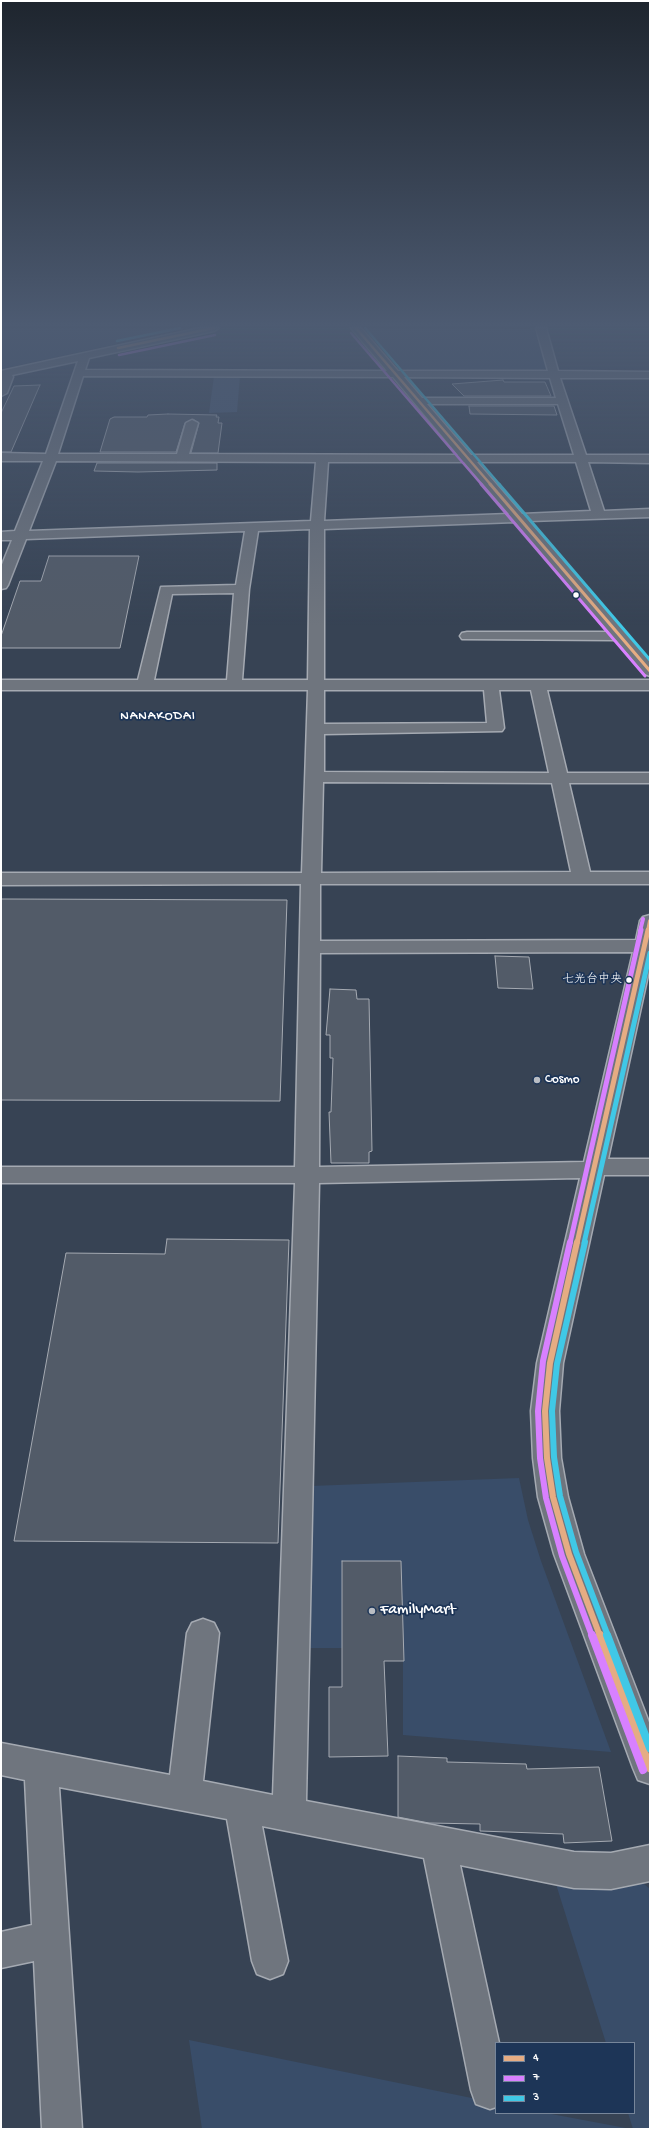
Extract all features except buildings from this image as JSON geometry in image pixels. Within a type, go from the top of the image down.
[{"type":"street","points":[[2,581],[61,427]]},
{"type":"street","points":[[182,457],[191,427]]},
{"type":"street","points":[[441,427],[650,671]]},
{"type":"street","points":[[571,427],[599,515]]},
{"type":"street","points":[[1,457],[466,457],[650,459]]},
{"type":"street","points":[[289,1815],[307,1175],[311,880],[315,777],[317,526],[322,457]]},
{"type":"street","points":[[1,536],[650,513]]},
{"type":"street","points":[[234,685],[242,589],[252,528]]},
{"type":"street","points":[[144,685],[166,590],[242,589]]},
{"type":"street","points":[[467,636],[620,636]]},
{"type":"street","points":[[1,684],[316,686],[650,685]]},
{"type":"street","points":[[315,730],[496,728],[491,685]]},
{"type":"street","points":[[538,685],[582,878]]},
{"type":"street","points":[[315,777],[650,778]]},
{"type":"street","points":[[1,879],[311,880],[650,878]]},
{"type":"street","points":[[650,921],[550,1363],[545,1411],[547,1458],[553,1497],[569,1554],[650,1768]]},
{"type":"street","points":[[310,947],[644,946]]},
{"type":"street","points":[[1,1175],[307,1175],[650,1167]]},
{"type":"street","points":[[185,1794],[203,1633]]},
{"type":"street","points":[[1,1759],[574,1870],[611,1871],[650,1864]]},
{"type":"street","points":[[41,1767],[62,2129]]},
{"type":"street","points":[[240,1805],[270,1961]]},
{"type":"street","points":[[438,1843],[490,2090]]},
{"type":"street","points":[[1,1950],[51,1939]]},
{"type":"shaded area","points":[[519,1478],[528,1520],[541,1561],[611,1752],[403,1735],[403,1648],[310,1648],[311,1486]]},
{"type":"shaded area","points":[[555,1881],[574,1885],[644,1884],[650,1889],[650,2129],[633,2129],[628,2114],[635,2114],[635,2042],[606,2042]]},
{"type":"shaded area","points":[[189,2040],[495,2103],[495,2114],[551,2114],[631,2129],[202,2129]]},
{"type":"transit line","name":"7","points":[[432,427],[645,676]]},
{"type":"transit line","name":"4","points":[[441,427],[650,671]]},
{"type":"transit line","name":"3","points":[[450,427],[650,660]]},
{"type":"transit line","name":"7","points":[[643,919],[543,1361],[538,1411],[540,1458],[546,1498],[562,1556],[643,1770]]},
{"type":"transit line","name":"4","points":[[650,921],[550,1363],[545,1411],[547,1458],[553,1497],[569,1554],[650,1768]]},
{"type":"transit line","name":"3","points":[[650,953],[557,1364],[552,1411],[554,1457],[560,1496],[576,1552],[650,1748]]},
{"type":"place","name":"七光台中央","points":[[629,980]]},
{"type":"place","name":"Cosmo","points":[[537,1080]]},
{"type":"place","name":"FamilyMart","points":[[372,1611]]},
{"type":"district","name":"NANAKODAI","points":[[158,717]]}]
